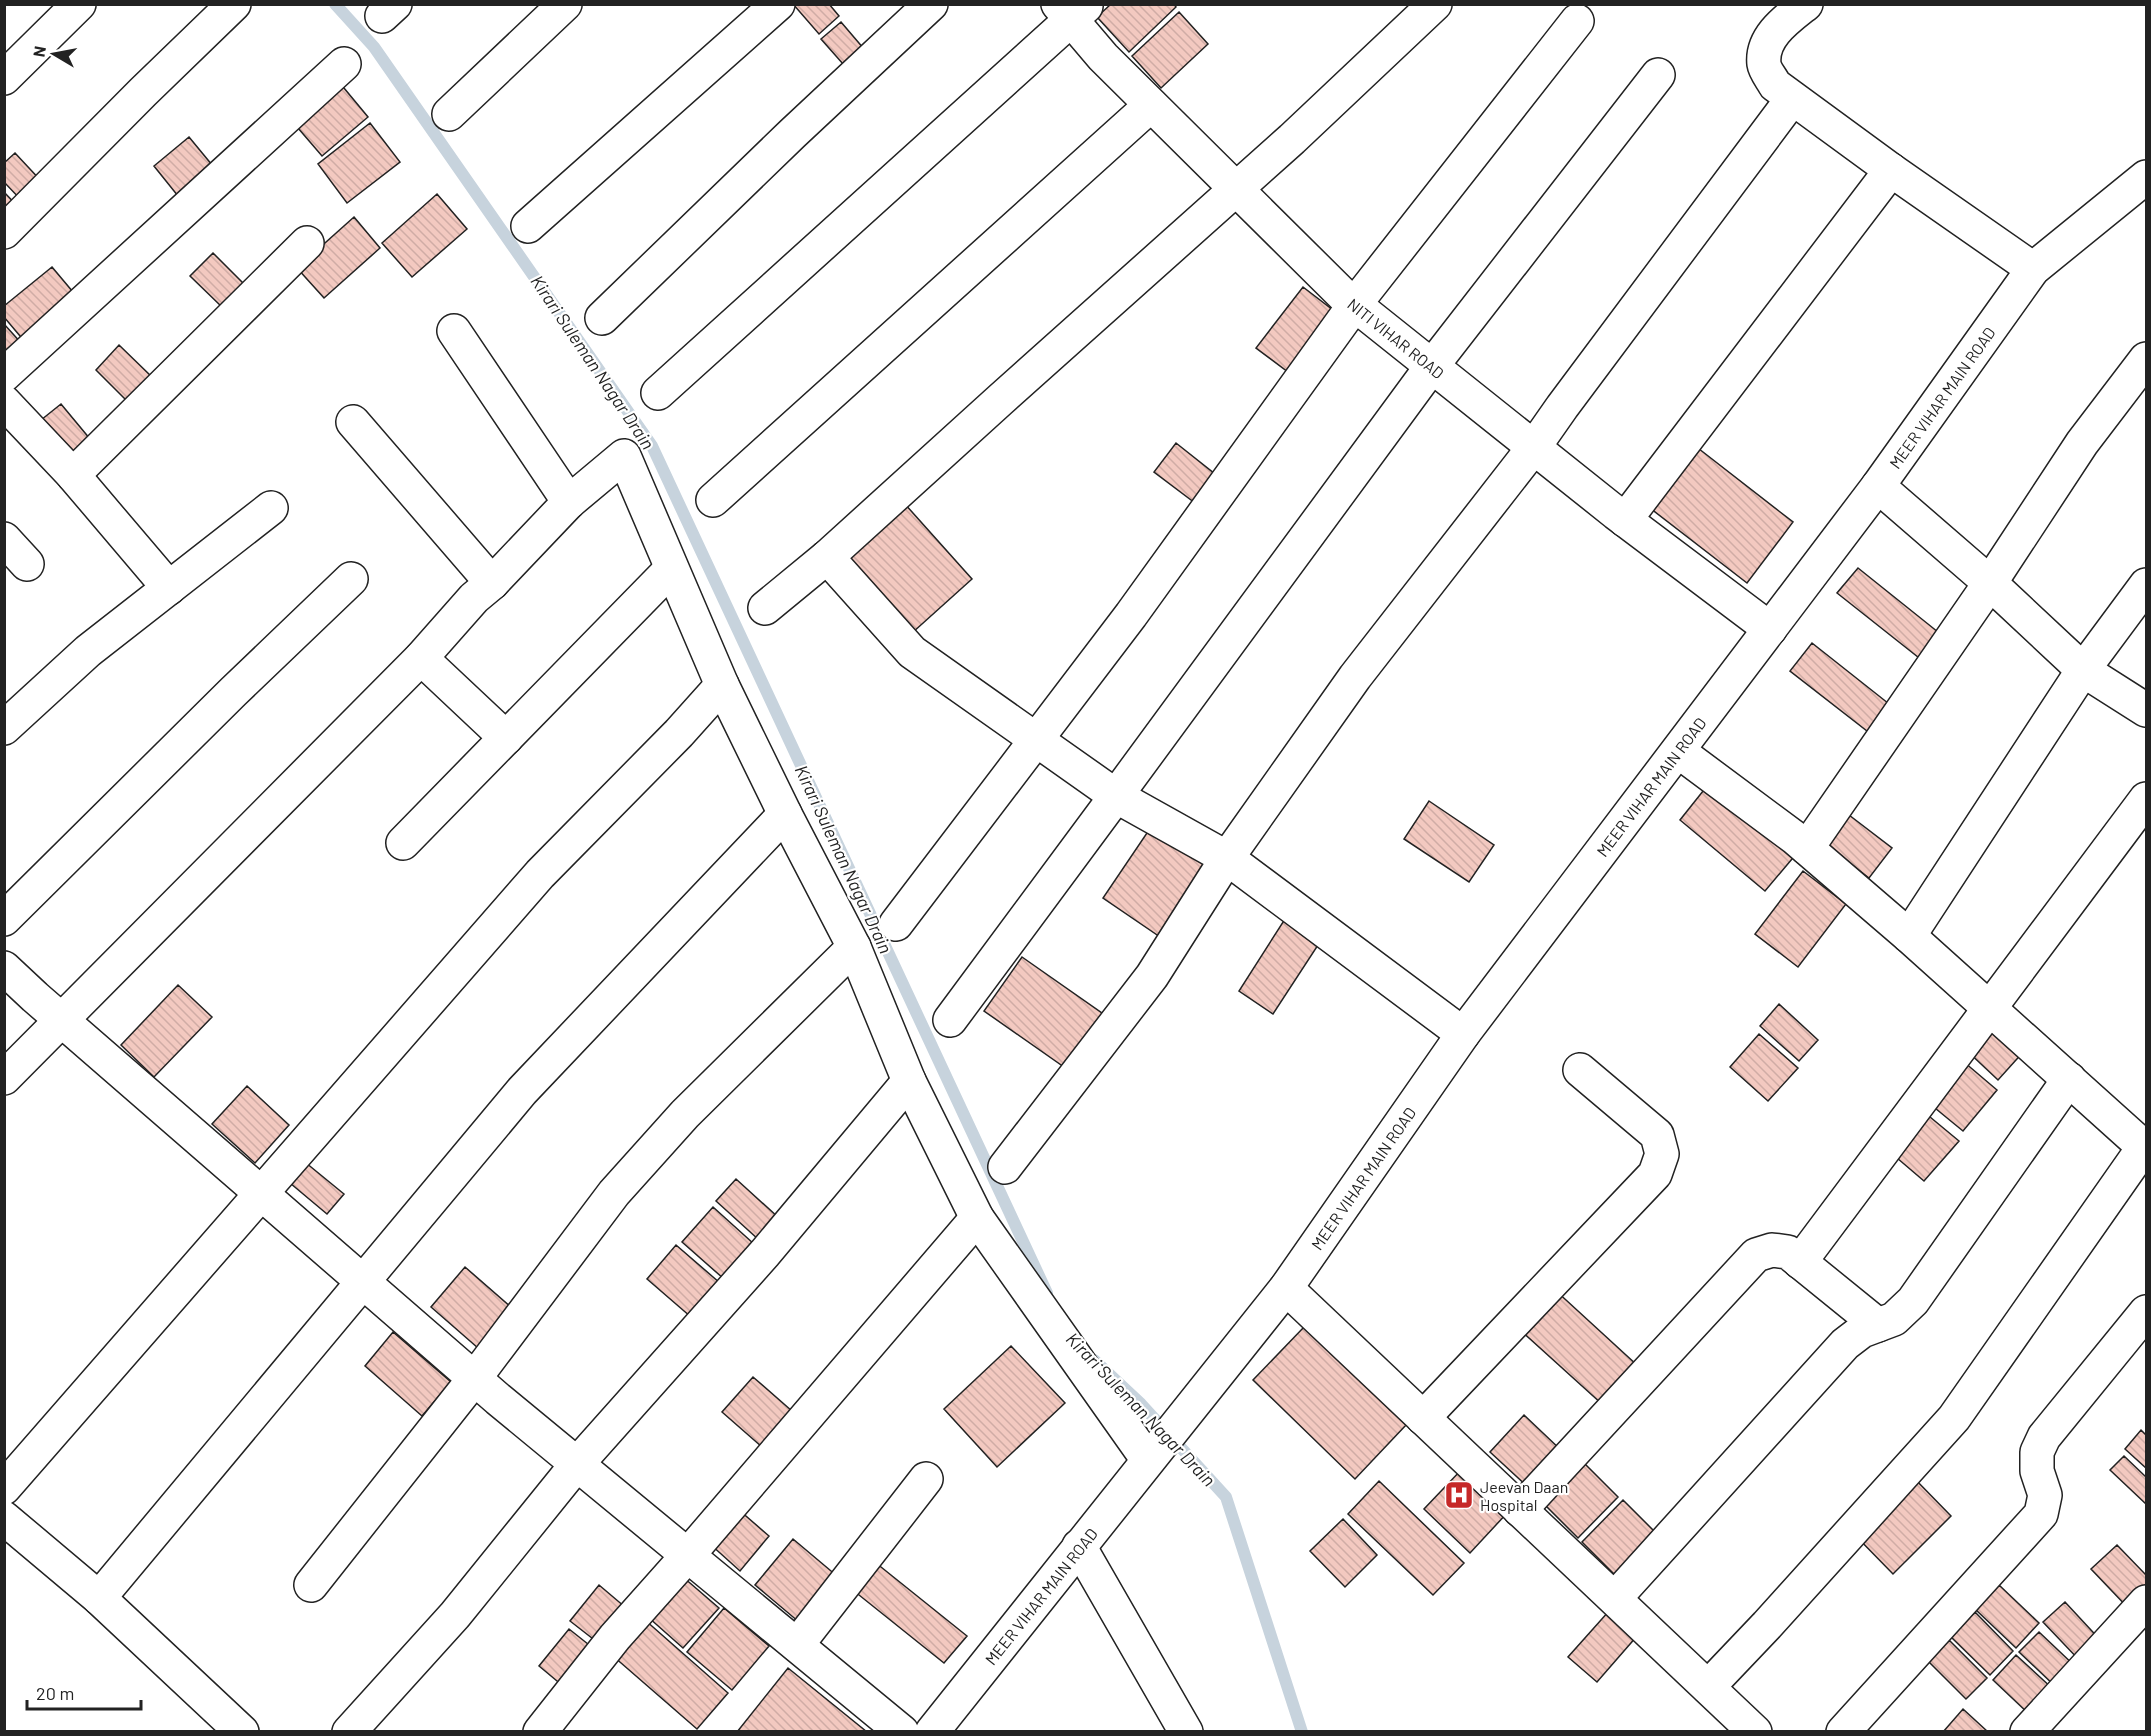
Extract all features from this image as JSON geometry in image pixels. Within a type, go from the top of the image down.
[{"type":"street","points":[[4,78],[79,4]]},
{"type":"street","points":[[4,232],[234,4]]},
{"type":"street","points":[[449,114],[565,4]]},
{"type":"street","points":[[528,226],[778,4]]},
{"type":"street","points":[[602,318],[792,134],[931,4]]},
{"type":"street","points":[[765,608],[827,557],[1292,139],[1436,4]]},
{"type":"street","points":[[1806,4],[1782,23],[1768,41],[1764,65],[1775,85],[1891,170],[2034,269]]},
{"type":"street","points":[[658,393],[1072,9]]},
{"type":"street","name":"NITI VIHAR ROAD","points":[[1072,9],[1102,57],[1354,304],[1625,520],[1770,628]]},
{"type":"street","points":[[896,924],[1038,741],[1354,304],[1577,21]]},
{"type":"street","points":[[4,375],[344,64]]},
{"type":"street","points":[[950,1020],[1432,366],[1658,75]]},
{"type":"street","points":[[1005,1167],[1152,976],[1227,858],[1354,677],[1534,447],[1792,99]]},
{"type":"street","points":[[713,500],[1151,105]]},
{"type":"street","points":[[1625,520],[1891,170]]},
{"type":"street","name":"MEER VIHAR MAIN ROAD","points":[[932,1731],[1286,1288],[1463,1034],[1878,486],[2034,269],[2146,177]]},
{"type":"street","points":[[73,475],[307,243]]},
{"type":"street","points":[[454,331],[569,502]]},
{"type":"street","points":[[1807,848],[1990,583],[2082,443],[2146,359]]},
{"type":"street","points":[[4,402],[73,475],[169,588]]},
{"type":"street","points":[[354,422],[492,583]]},
{"type":"street","points":[[4,1077],[421,658],[474,598],[492,583],[569,502],[624,456],[722,685],[854,947],[909,1081],[977,1218],[1152,1455]]},
{"type":"street","points":[[1878,486],[1990,583],[2083,670],[2146,710]]},
{"type":"street","points":[[4,728],[88,651],[271,508]]},
{"type":"street","points":[[4,538],[27,564]]},
{"type":"street","points":[[827,557],[912,652],[1116,796],[1227,858],[1463,1034]]},
{"type":"street","points":[[403,843],[671,569]]},
{"type":"street","points":[[4,919],[233,692],[351,579]]},
{"type":"street","points":[[1909,936],[2083,670],[2146,585]]},
{"type":"street","points":[[421,658],[506,738]]},
{"type":"street","points":[[4,1488],[540,874],[679,733],[722,685]]},
{"type":"street","points":[[1678,751],[1807,848],[2146,1147],[1954,1418],[1767,1625],[1707,1687]]},
{"type":"street","points":[[1800,1262],[2146,799]]},
{"type":"street","points":[[99,1598],[522,1090],[785,814]]},
{"type":"street","points":[[311,1585],[474,1379],[614,1193],[685,1114],[854,947]]},
{"type":"street","points":[[4,968],[474,1379],[902,1731]]},
{"type":"street","points":[[1423,1418],[1655,1174],[1662,1154],[1657,1135],[1580,1070]]},
{"type":"street","points":[[1615,1598],[1845,1344],[1862,1331],[1894,1319],[1913,1301],[2069,1079]]},
{"type":"street","points":[[349,1731],[454,1615],[578,1464],[765,1253],[909,1081]]},
{"type":"street","points":[[540,1731],[615,1637],[977,1218]]},
{"type":"street","points":[[1520,1510],[1756,1255],[1772,1250],[1788,1252],[1878,1325]]},
{"type":"street","points":[[1286,1288],[1755,1731]]},
{"type":"street","points":[[1843,1731],[2041,1514],[2045,1495],[2037,1471],[2037,1452],[2044,1437],[2146,1312]]},
{"type":"street","points":[[797,1645],[926,1479]]},
{"type":"street","points":[[4,1518],[99,1598],[242,1731]]},
{"type":"street","points":[[1079,1546],[1186,1731]]},
{"type":"street","points":[[2027,1731],[2146,1602]]},
{"type":"building","points":[[793,4],[829,4],[839,16],[819,34]]},
{"type":"building","points":[[1111,4],[1174,4],[1176,7],[1129,52],[1097,17]]},
{"type":"building","points":[[1179,12],[1208,44],[1161,88],[1132,56]]},
{"type":"building","points":[[841,22],[870,56],[851,73],[821,39]]},
{"type":"building","points":[[339,82],[368,117],[322,156],[292,121]]},
{"type":"building","points":[[370,123],[400,162],[347,203],[318,164]]},
{"type":"building","points":[[189,137],[217,171],[182,201],[154,166]]},
{"type":"building","points":[[15,153],[43,183],[23,202],[4,182],[4,163]]},
{"type":"building","points":[[4,192],[21,210],[4,226]]},
{"type":"building","points":[[437,194],[467,229],[412,277],[382,243]]},
{"type":"building","points":[[354,217],[380,248],[324,298],[297,268]]},
{"type":"building","points":[[213,253],[246,286],[223,308],[190,276]]},
{"type":"building","points":[[52,267],[78,298],[25,342],[4,317],[4,306]]},
{"type":"building","points":[[1303,287],[1342,317],[1296,378],[1256,348]]},
{"type":"building","points":[[4,324],[22,344],[4,359]]},
{"type":"building","points":[[119,345],[153,378],[128,402],[96,370]]},
{"type":"building","points":[[61,404],[90,439],[65,460],[36,424]]},
{"type":"building","points":[[1176,443],[1220,478],[1199,506],[1154,472]]},
{"type":"building","points":[[1694,445],[1793,522],[1747,583],[1646,505]]},
{"type":"building","points":[[904,503],[972,579],[912,633],[845,557]]},
{"type":"building","points":[[1858,568],[1948,640],[1928,665],[1837,593]]},
{"type":"building","points":[[1812,643],[1898,711],[1876,738],[1790,671]]},
{"type":"building","points":[[1711,781],[1797,853],[1765,891],[1680,820]]},
{"type":"building","points":[[1429,801],[1494,845],[1469,882],[1404,839]]},
{"type":"building","points":[[1849,815],[1892,848],[1869,878],[1826,845]]},
{"type":"building","points":[[1151,827],[1214,870],[1166,941],[1103,898]]},
{"type":"building","points":[[1803,871],[1846,904],[1798,967],[1755,934]]},
{"type":"building","points":[[1285,919],[1320,942],[1273,1014],[1239,991]]},
{"type":"building","points":[[1022,957],[1112,1020],[1074,1074],[984,1011]]},
{"type":"building","points":[[178,985],[212,1017],[154,1077],[121,1045]]},
{"type":"building","points":[[1779,1004],[1818,1040],[1799,1061],[1760,1026]]},
{"type":"building","points":[[1991,1018],[2025,1050],[1998,1080],[1964,1048]]},
{"type":"building","points":[[1759,1034],[1798,1068],[1768,1101],[1730,1067]]},
{"type":"building","points":[[1964,1062],[1997,1090],[1963,1131],[1930,1104]]},
{"type":"building","points":[[247,1086],[289,1125],[255,1163],[212,1124]]},
{"type":"building","points":[[1924,1112],[1959,1141],[1924,1181],[1890,1152]]},
{"type":"building","points":[[300,1158],[344,1194],[327,1214],[284,1178]]},
{"type":"building","points":[[736,1179],[779,1218],[759,1240],[716,1201]]},
{"type":"building","points":[[713,1207],[754,1244],[724,1279],[682,1242]]},
{"type":"building","points":[[676,1245],[720,1283],[691,1317],[647,1279]]},
{"type":"building","points":[[465,1267],[512,1308],[478,1348],[431,1307]]},
{"type":"building","points":[[1554,1289],[1638,1366],[1603,1405],[1518,1328]]},
{"type":"building","points":[[1304,1327],[1406,1425],[1355,1479],[1253,1380]]},
{"type":"building","points":[[393,1332],[451,1382],[422,1416],[365,1366]]},
{"type":"building","points":[[1011,1346],[1065,1403],[997,1467],[944,1409]]},
{"type":"building","points":[[753,1377],[792,1411],[762,1447],[722,1412]]},
{"type":"building","points":[[1524,1415],[1563,1452],[1530,1489],[1490,1452]]},
{"type":"building","points":[[2141,1430],[2146,1435],[2146,1468],[2125,1449]]},
{"type":"building","points":[[2124,1456],[2146,1477],[2146,1504],[2110,1470]]},
{"type":"building","points":[[1579,1458],[1618,1497],[1578,1538],[1539,1499]]},
{"type":"building","points":[[1462,1469],[1508,1512],[1470,1553],[1424,1509]]},
{"type":"building","points":[[1912,1476],[1951,1516],[1893,1574],[1853,1533]]},
{"type":"building","points":[[1379,1481],[1464,1563],[1433,1595],[1348,1514]]},
{"type":"building","points":[[1623,1500],[1660,1537],[1619,1579],[1582,1542]]},
{"type":"building","points":[[739,1510],[769,1536],[740,1571],[710,1544]]},
{"type":"building","points":[[1343,1519],[1377,1555],[1345,1587],[1310,1551]]},
{"type":"building","points":[[793,1539],[837,1576],[799,1622],[755,1585]]},
{"type":"building","points":[[2117,1545],[2146,1575],[2146,1594],[2130,1610],[2091,1569]]},
{"type":"building","points":[[876,1563],[967,1636],[944,1663],[854,1591]]},
{"type":"building","points":[[683,1577],[719,1608],[683,1648],[648,1617]]},
{"type":"building","points":[[599,1585],[625,1607],[597,1642],[570,1621]]},
{"type":"building","points":[[1999,1585],[2039,1623],[2016,1648],[1975,1609]]},
{"type":"building","points":[[2065,1602],[2103,1643],[2082,1663],[2043,1622]]},
{"type":"building","points":[[724,1608],[769,1646],[732,1690],[687,1652]]},
{"type":"building","points":[[1609,1611],[1637,1636],[1597,1682],[1568,1657]]},
{"type":"building","points":[[1975,1612],[2013,1651],[1990,1675],[1951,1637]]},
{"type":"building","points":[[645,1620],[728,1693],[697,1729],[613,1656]]},
{"type":"building","points":[[569,1629],[593,1648],[563,1686],[539,1666]]},
{"type":"building","points":[[2039,1632],[2078,1669],[2058,1689],[2019,1652]]},
{"type":"building","points":[[1949,1640],[1987,1678],[1966,1699],[1928,1661]]},
{"type":"building","points":[[2016,1655],[2054,1690],[2030,1715],[1993,1680]]},
{"type":"building","points":[[788,1668],[867,1732],[737,1732]]},
{"type":"building","points":[[1963,1709],[1988,1732],[1943,1732]]},
{"type":"waterway","name":"Kirari Suleman Nagar Drain","points":[[335,4],[374,47],[652,446],[1047,1293]]},
{"type":"waterway","name":"Kirari Suleman Nagar Drain","points":[[1094,1360],[1141,1404],[1226,1497],[1302,1732]]},
{"type":"place","name":"Jeevan Daan Hospital","points":[[1459,1495]]}]
